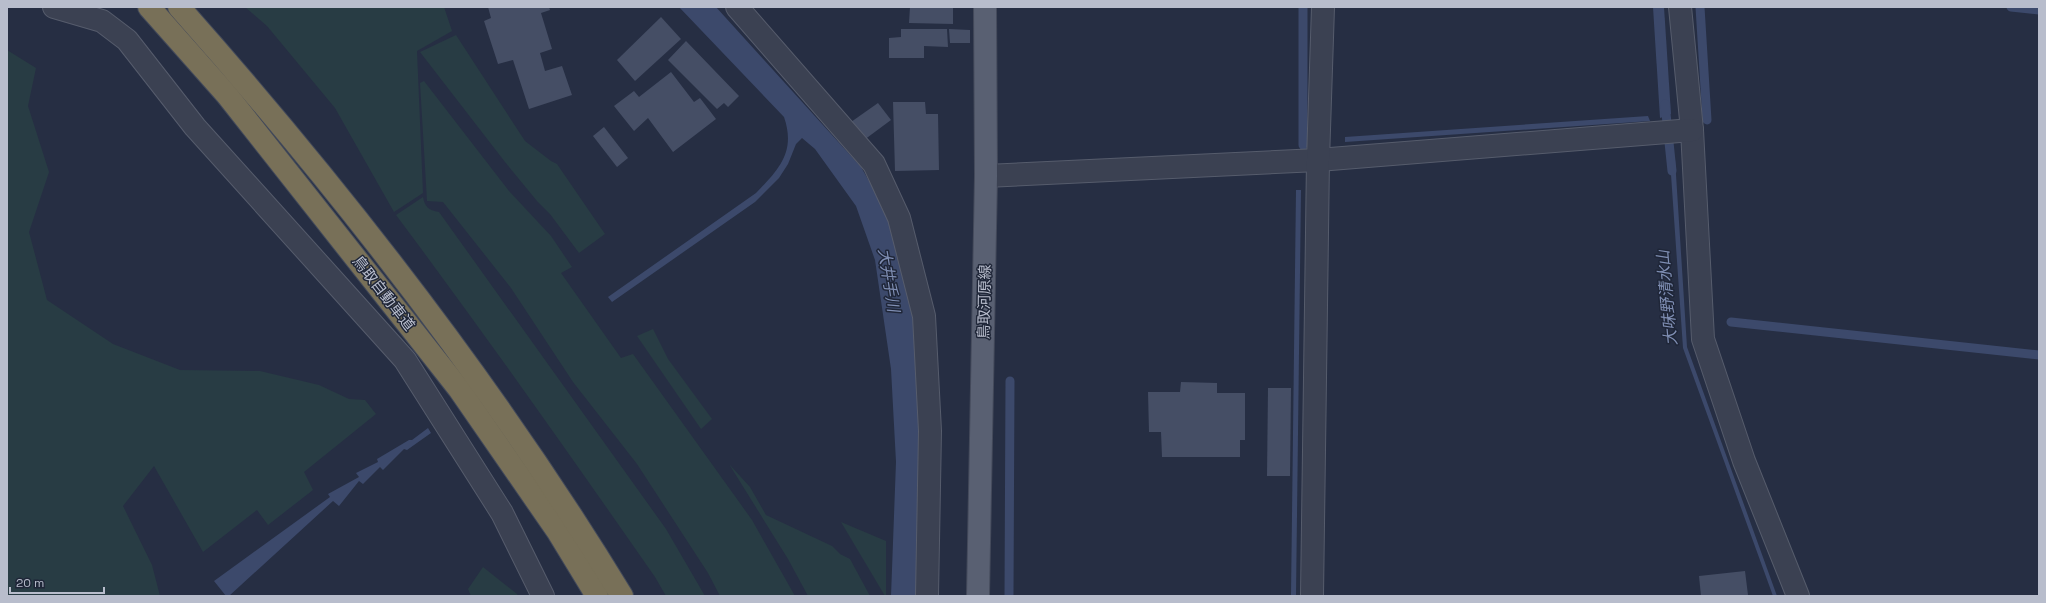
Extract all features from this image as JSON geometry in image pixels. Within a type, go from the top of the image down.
[{"type":"highway","name":"鳥取自動車道","points":[[149,7],[227,95],[459,389],[558,532],[597,596]]},
{"type":"highway","name":"鳥取自動車道","points":[[179,7],[247,83],[378,247],[479,378],[577,523],[622,596]]},
{"type":"main road","name":"鳥取河原線","points":[[978,596],[986,176],[985,7]]},
{"type":"street","points":[[54,7],[102,21],[127,40],[195,127],[405,360],[502,513],[543,596]]},
{"type":"street","points":[[737,7],[874,164],[899,218],[924,316],[930,431],[926,596]]},
{"type":"street","points":[[1312,596],[1318,160],[1323,7]]},
{"type":"street","points":[[1680,7],[1692,130],[1703,339],[1744,461],[1798,596]]},
{"type":"street","points":[[986,176],[1318,160],[1692,130]]},
{"type":"shaded area","points":[[245,7],[444,7],[452,31],[417,51],[423,193],[394,212],[335,108],[267,26]]},
{"type":"shaded area","points":[[456,35],[525,141],[557,164],[605,234],[579,253],[550,214],[537,201],[505,162],[420,52]]},
{"type":"shaded area","points":[[7,50],[36,68],[28,106],[49,172],[29,232],[47,300],[113,344],[180,370],[260,371],[319,385],[349,399],[365,400],[376,414],[304,472],[313,490],[268,525],[257,510],[203,552],[154,466],[123,506],[152,565],[160,596],[7,596]]},
{"type":"shaded area","points":[[424,81],[509,191],[551,236],[572,267],[561,273],[621,358],[633,354],[752,520],[795,596],[720,596],[708,573],[637,464],[573,382],[511,288],[443,202],[427,201],[420,83]]},
{"type":"shaded area","points":[[423,197],[428,208],[439,212],[666,529],[705,596],[666,596],[655,577],[559,440],[396,215]]},
{"type":"shaded area","points":[[653,329],[668,359],[712,419],[701,429],[637,336]]},
{"type":"shaded area","points":[[729,464],[750,487],[766,515],[832,546],[840,554],[850,559],[870,596],[808,596],[788,559]]},
{"type":"shaded area","points":[[841,522],[886,541],[886,596],[885,596]]},
{"type":"shaded area","points":[[483,567],[518,596],[471,596],[468,589]]},
{"type":"water","name":"大井手川","points":[[679,7],[716,7],[861,167],[892,221],[914,320],[921,387],[919,596],[891,596],[896,462],[891,369],[875,260],[856,206],[815,149],[802,138],[796,144],[788,164],[779,178],[755,202],[612,302],[608,297],[756,193],[778,168],[786,150],[788,140],[784,117]]},
{"type":"water","points":[[1653,7],[1664,7],[1671,114],[1660,118]]},
{"type":"water","points":[[1648,116],[1650,121],[1345,142],[1345,137]]},
{"type":"water","points":[[1675,159],[1687,347],[1777,596],[1773,596],[1683,348],[1670,160]]},
{"type":"water","points":[[1296,190],[1301,190],[1296,596],[1291,596]]},
{"type":"water","points":[[428,428],[431,433],[407,450],[404,449],[383,470],[380,467],[363,484],[359,481],[339,506],[333,501],[229,596],[226,596],[214,581],[330,497],[328,494],[359,477],[356,473],[378,462],[377,459],[409,440],[412,440]]},
{"type":"building","points":[[488,7],[549,7],[550,10],[541,13],[552,49],[540,53],[545,71],[562,66],[572,95],[529,109],[513,60],[498,64],[484,21],[491,18]]},
{"type":"building","points":[[910,7],[953,7],[953,24],[909,23]]},
{"type":"building","points":[[661,17],[681,39],[635,81],[617,60]]},
{"type":"building","points":[[901,29],[947,29],[948,47],[924,46],[924,58],[889,58],[889,38],[901,37]]},
{"type":"building","points":[[949,29],[970,30],[970,43],[950,43]]},
{"type":"building","points":[[686,41],[739,96],[728,107],[724,103],[717,109],[668,60]]},
{"type":"building","points":[[671,72],[694,102],[700,98],[716,119],[673,152],[648,118],[634,131],[614,106],[634,91],[639,97]]},
{"type":"building","points":[[893,102],[925,102],[926,114],[938,114],[939,170],[895,171]]},
{"type":"building","points":[[878,103],[891,120],[864,140],[851,122]]},
{"type":"building","points":[[604,127],[628,158],[617,167],[593,136]]},
{"type":"building","points":[[1181,382],[1217,383],[1217,393],[1245,393],[1245,440],[1240,440],[1240,457],[1162,457],[1161,432],[1149,432],[1148,392],[1180,392]]},
{"type":"building","points":[[1268,388],[1291,388],[1290,476],[1267,476]]},
{"type":"building","points":[[1745,571],[1748,595],[1701,596],[1699,576]]},
{"type":"waterway","points":[[1303,7],[1303,145]]},
{"type":"waterway","points":[[1700,7],[1707,120]]},
{"type":"waterway","points":[[2011,7],[2039,10]]},
{"type":"waterway","name":"大味野清水山","points":[[1665,104],[1672,171]]},
{"type":"waterway","points":[[1731,322],[2039,355]]},
{"type":"waterway","points":[[1009,596],[1010,381]]}]
